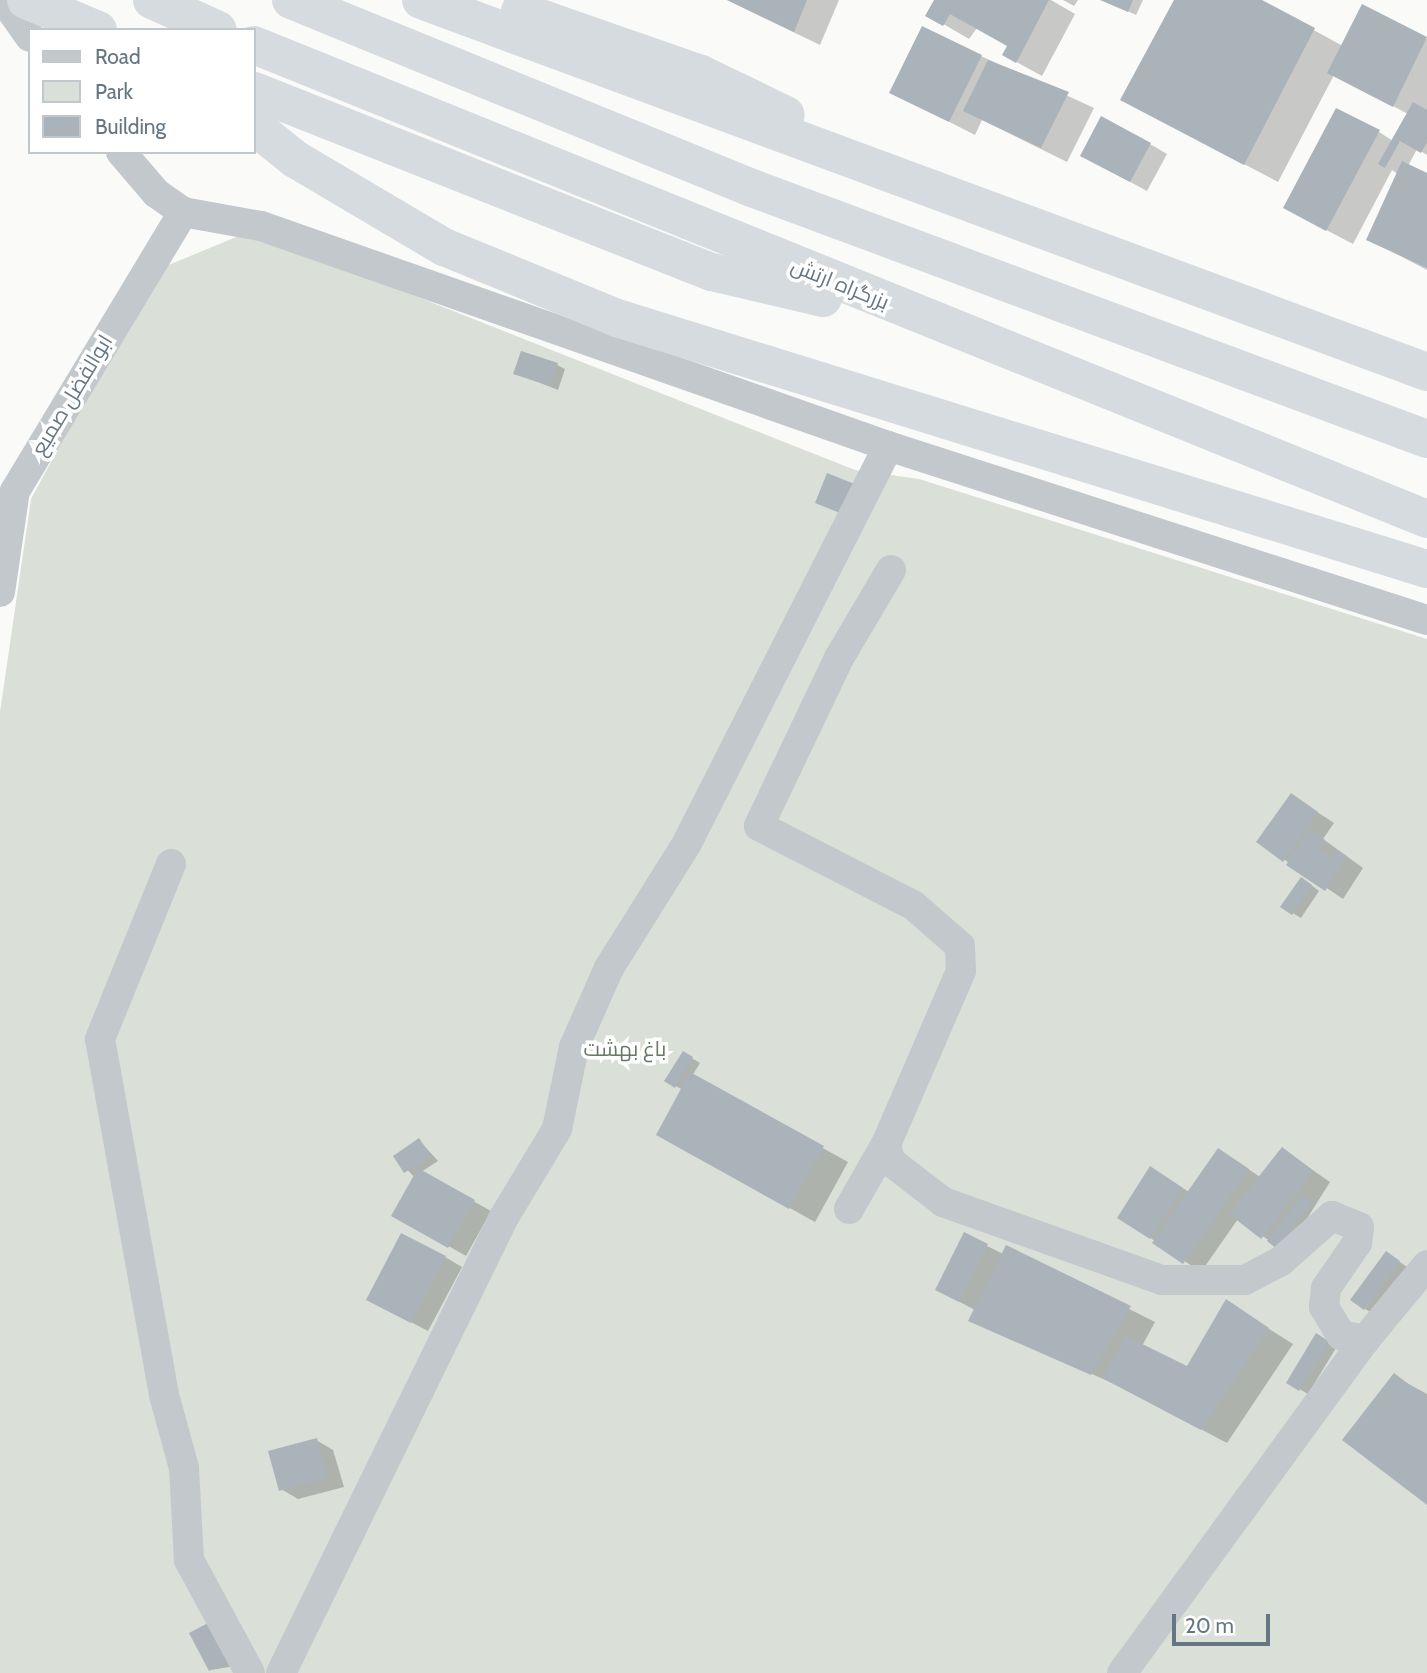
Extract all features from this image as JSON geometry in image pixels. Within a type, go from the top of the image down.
[{"type":"highway","points":[[26,0],[93,28]]},
{"type":"highway","points":[[129,0],[153,28]]},
{"type":"highway","points":[[152,0],[214,28]]},
{"type":"highway","points":[[291,0],[752,188],[1427,439]]},
{"type":"highway","points":[[421,0],[698,107],[936,188],[1421,375]]},
{"type":"highway","points":[[492,0],[701,74],[936,188]]},
{"type":"highway","name":"بزرگراه ارتش","points":[[256,46],[941,326],[1427,519]]},
{"type":"highway","points":[[256,92],[712,272],[941,326]]},
{"type":"highway","points":[[256,128],[295,159],[444,247],[617,318],[1427,569]]},
{"type":"street","points":[[4,0],[28,34]]},
{"type":"street","points":[[123,154],[156,193],[183,212],[261,226],[888,446],[1427,620]]},
{"type":"street","name":"ابوالفضل صمیع","points":[[0,592],[15,491],[183,212]]},
{"type":"street","points":[[281,1673],[504,1217],[557,1129],[574,1047],[609,968],[687,843],[888,446]]},
{"type":"street","points":[[849,1209],[886,1144],[961,971],[960,946],[913,905],[759,826],[839,659],[891,570]]},
{"type":"street","points":[[171,864],[100,1038],[164,1395],[184,1468],[189,1560],[250,1673]]},
{"type":"street","points":[[886,1144],[890,1161],[943,1202],[1162,1280],[1245,1280],[1281,1261],[1332,1216],[1359,1227],[1357,1243],[1326,1288],[1324,1307],[1341,1335],[1365,1340]]},
{"type":"street","points":[[1122,1673],[1365,1340],[1427,1265]]},
{"type":"green space","name":"باغ بهشت","points":[[251,231],[855,470],[919,479],[1427,639],[1427,1673],[0,1673],[0,712],[31,499],[154,271]]},
{"type":"building","points":[[727,0],[807,0],[794,32]]},
{"type":"building","points":[[934,0],[1049,0],[1016,63],[1002,55],[1007,46],[950,14],[943,26],[925,16]]},
{"type":"building","points":[[1100,0],[1133,0],[1128,12]]},
{"type":"building","points":[[1174,0],[1262,0],[1315,28],[1244,165],[1120,100]]},
{"type":"building","points":[[1362,4],[1427,37],[1393,107],[1327,73]]},
{"type":"building","points":[[922,26],[982,55],[949,122],[889,93]]},
{"type":"building","points":[[988,60],[1069,92],[1041,148],[963,111]]},
{"type":"building","points":[[1413,102],[1427,110],[1427,142],[1421,153],[1400,141],[1385,168],[1378,164]]},
{"type":"building","points":[[1336,108],[1380,130],[1326,231],[1283,208]]},
{"type":"building","points":[[1101,116],[1151,143],[1130,182],[1080,156]]},
{"type":"building","points":[[1402,161],[1427,173],[1427,268],[1366,240]]},
{"type":"building","points":[[521,351],[558,363],[550,386],[513,374]]},
{"type":"building","points":[[827,473],[857,485],[845,515],[815,503]]},
{"type":"building","points":[[1291,793],[1318,812],[1283,862],[1256,842]]},
{"type":"building","points":[[1309,829],[1325,840],[1319,849],[1332,858],[1337,850],[1347,856],[1325,891],[1286,865]]},
{"type":"building","points":[[1301,877],[1312,885],[1292,915],[1280,907]]},
{"type":"building","points":[[683,1051],[693,1057],[675,1088],[664,1081]]},
{"type":"building","points":[[690,1072],[824,1146],[789,1209],[656,1135]]},
{"type":"building","points":[[419,1138],[431,1156],[404,1173],[393,1156]]},
{"type":"building","points":[[1282,1147],[1314,1171],[1261,1239],[1229,1214]]},
{"type":"building","points":[[1218,1148],[1249,1169],[1183,1264],[1152,1243]]},
{"type":"building","points":[[1150,1166],[1183,1188],[1150,1239],[1117,1218]]},
{"type":"building","points":[[418,1168],[475,1200],[448,1248],[391,1216]]},
{"type":"building","points":[[1302,1195],[1312,1202],[1277,1249],[1267,1241]]},
{"type":"building","points":[[964,1232],[988,1244],[959,1302],[935,1290]]},
{"type":"building","points":[[401,1233],[446,1256],[411,1323],[366,1300]]},
{"type":"building","points":[[1006,1245],[1131,1306],[1091,1375],[968,1321]]},
{"type":"building","points":[[1386,1251],[1400,1261],[1364,1310],[1350,1300]]},
{"type":"building","points":[[1226,1299],[1269,1328],[1201,1430],[1102,1378],[1126,1336],[1187,1366]]},
{"type":"building","points":[[1316,1333],[1330,1342],[1299,1391],[1286,1383]]},
{"type":"building","points":[[1394,1373],[1427,1398],[1427,1505],[1342,1440]]},
{"type":"building","points":[[317,1438],[327,1478],[279,1491],[268,1451]]},
{"type":"building","points":[[208,1623],[228,1661],[209,1671],[189,1633]]}]
